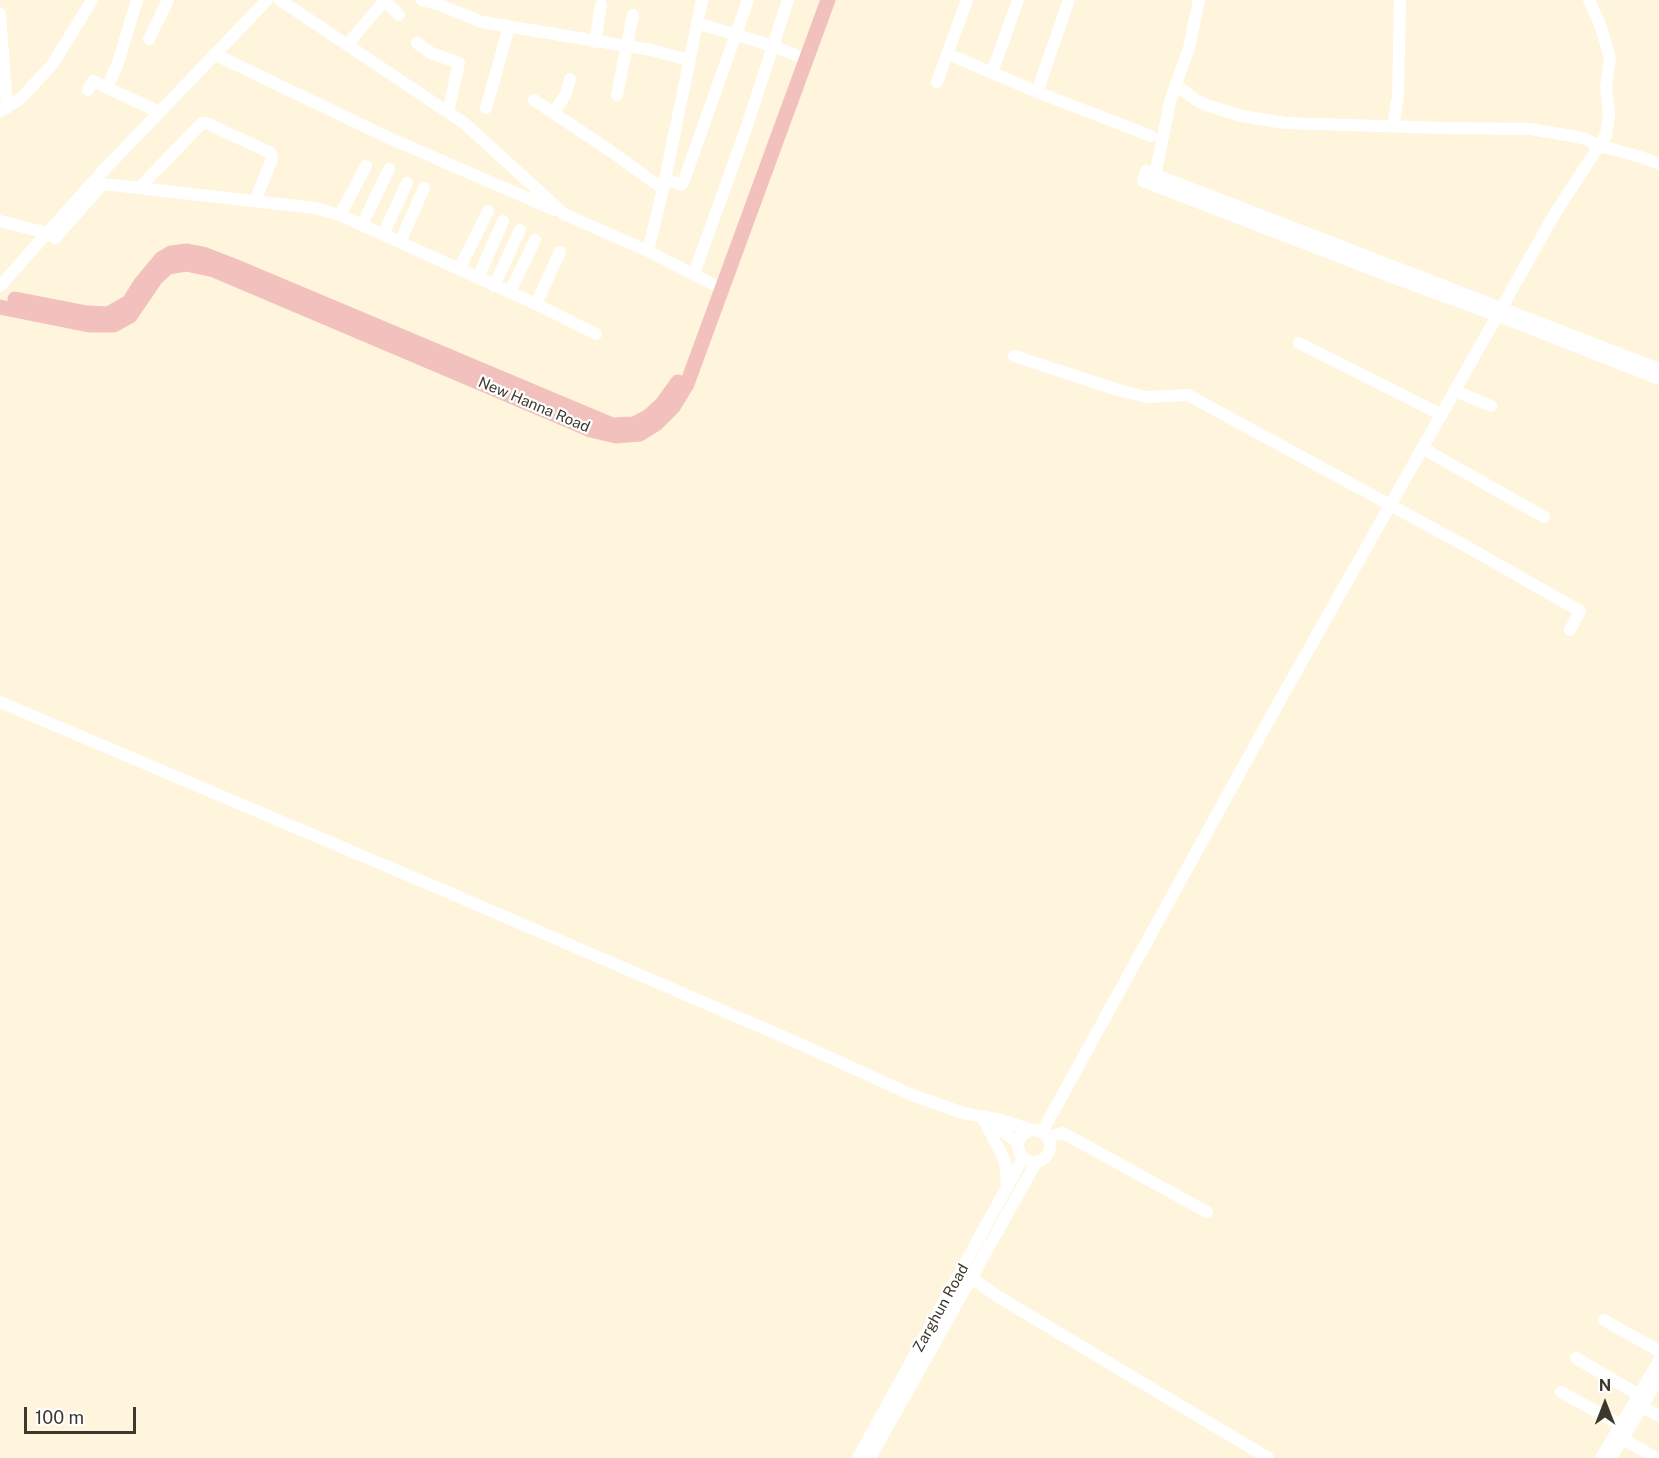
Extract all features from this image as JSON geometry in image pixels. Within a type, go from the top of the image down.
[{"type":"main road","name":"New Hanna Road","points":[[0,297],[87,313],[108,314],[129,302],[161,259],[171,254],[187,251],[203,254],[612,425],[634,424],[649,416],[662,404],[677,384],[717,286],[800,57],[817,0]]},
{"type":"main road","name":"New Hanna Road","points":[[800,57],[828,0]]},
{"type":"main road","name":"New Hanna Road","points":[[0,307],[89,325],[114,325],[130,316],[156,278],[168,267],[186,264],[214,270],[591,430],[616,436],[640,434],[656,424],[673,407],[687,384],[717,286]]},
{"type":"street","points":[[0,14],[3,109],[20,99],[52,65],[92,0]]},
{"type":"street","points":[[107,87],[118,63],[137,0]]},
{"type":"street","points":[[149,39],[168,0]]},
{"type":"street","points":[[0,286],[101,173],[267,0]]},
{"type":"street","points":[[280,0],[464,123],[564,214]]},
{"type":"street","points":[[347,45],[385,0],[399,15]]},
{"type":"street","points":[[422,0],[482,22],[627,46],[689,60]]},
{"type":"street","points":[[648,251],[702,0]]},
{"type":"street","points":[[534,100],[664,184],[682,184],[748,0]]},
{"type":"street","points":[[694,274],[788,0]]},
{"type":"street","points":[[937,82],[967,0]]},
{"type":"street","points":[[992,73],[1018,0]]},
{"type":"street","points":[[1037,92],[1070,0]]},
{"type":"street","points":[[1199,0],[1189,48],[1172,98],[1155,175],[1146,171],[1143,181],[1389,276],[1501,312],[1659,369]]},
{"type":"street","points":[[1393,126],[1398,97],[1400,0]]},
{"type":"street","points":[[1040,1133],[1267,722],[1554,215],[1600,146],[1608,129],[1606,87],[1610,58],[1600,24],[1589,0]]},
{"type":"street","points":[[596,42],[601,5]]},
{"type":"street","points":[[617,95],[633,15]]},
{"type":"street","points":[[697,23],[773,46],[800,57]]},
{"type":"street","points":[[486,108],[508,27]]},
{"type":"street","points":[[417,43],[431,53],[459,63],[448,112]]},
{"type":"street","points":[[214,54],[389,138],[648,251],[717,286]]},
{"type":"street","points":[[948,54],[1037,92],[1151,135]]},
{"type":"street","points":[[553,113],[568,90],[570,79]]},
{"type":"street","points":[[88,90],[93,81],[159,112]]},
{"type":"street","points":[[1176,85],[1196,100],[1242,116],[1285,123],[1531,129],[1567,134],[1600,146],[1641,156],[1659,164]]},
{"type":"street","points":[[139,188],[202,123],[206,123],[272,153],[272,159],[255,201]]},
{"type":"street","points":[[340,215],[366,166]]},
{"type":"street","points":[[362,225],[389,169]]},
{"type":"street","points":[[383,235],[407,183]]},
{"type":"street","points":[[0,221],[47,233],[55,238],[103,184],[315,208],[340,215],[536,304],[596,334]]},
{"type":"street","points":[[400,242],[424,188]]},
{"type":"street","points":[[459,269],[488,211]]},
{"type":"street","points":[[478,278],[503,221]]},
{"type":"street","points":[[494,286],[520,230]]},
{"type":"street","points":[[510,292],[536,240]]},
{"type":"street","points":[[536,304],[560,252]]},
{"type":"street","points":[[1501,312],[1659,379]]},
{"type":"street","points":[[1299,343],[1442,415]]},
{"type":"street","points":[[1014,356],[1121,391],[1147,397],[1188,395],[1580,611],[1570,630]]},
{"type":"street","points":[[1455,391],[1491,406]]},
{"type":"street","points":[[1422,448],[1544,517]]},
{"type":"street","points":[[0,702],[798,1043],[912,1095],[981,1118],[998,1127],[1018,1143]]},
{"type":"street","points":[[981,1118],[1001,1120],[1040,1133],[1049,1142],[1048,1151],[1042,1159],[1032,1162],[1023,1158],[1018,1149],[1018,1143],[1023,1134],[1040,1133],[1063,1133],[1207,1212]]},
{"type":"street","points":[[981,1118],[1005,1161],[1007,1185]]},
{"type":"street","name":"Zarghun Road","points":[[858,1458],[967,1274],[1007,1185],[1023,1158]]},
{"type":"street","points":[[870,1458],[967,1274],[1037,1161]]},
{"type":"street","points":[[967,1274],[997,1296],[1268,1458]]},
{"type":"street","points":[[1604,1320],[1659,1351]]},
{"type":"street","points":[[1576,1358],[1659,1416]]},
{"type":"street","points":[[1611,1458],[1621,1432],[1659,1361]]},
{"type":"street","points":[[1638,1401],[1659,1378]]},
{"type":"street","points":[[1561,1392],[1656,1458]]},
{"type":"street","points":[[1600,1458],[1621,1432]]}]
